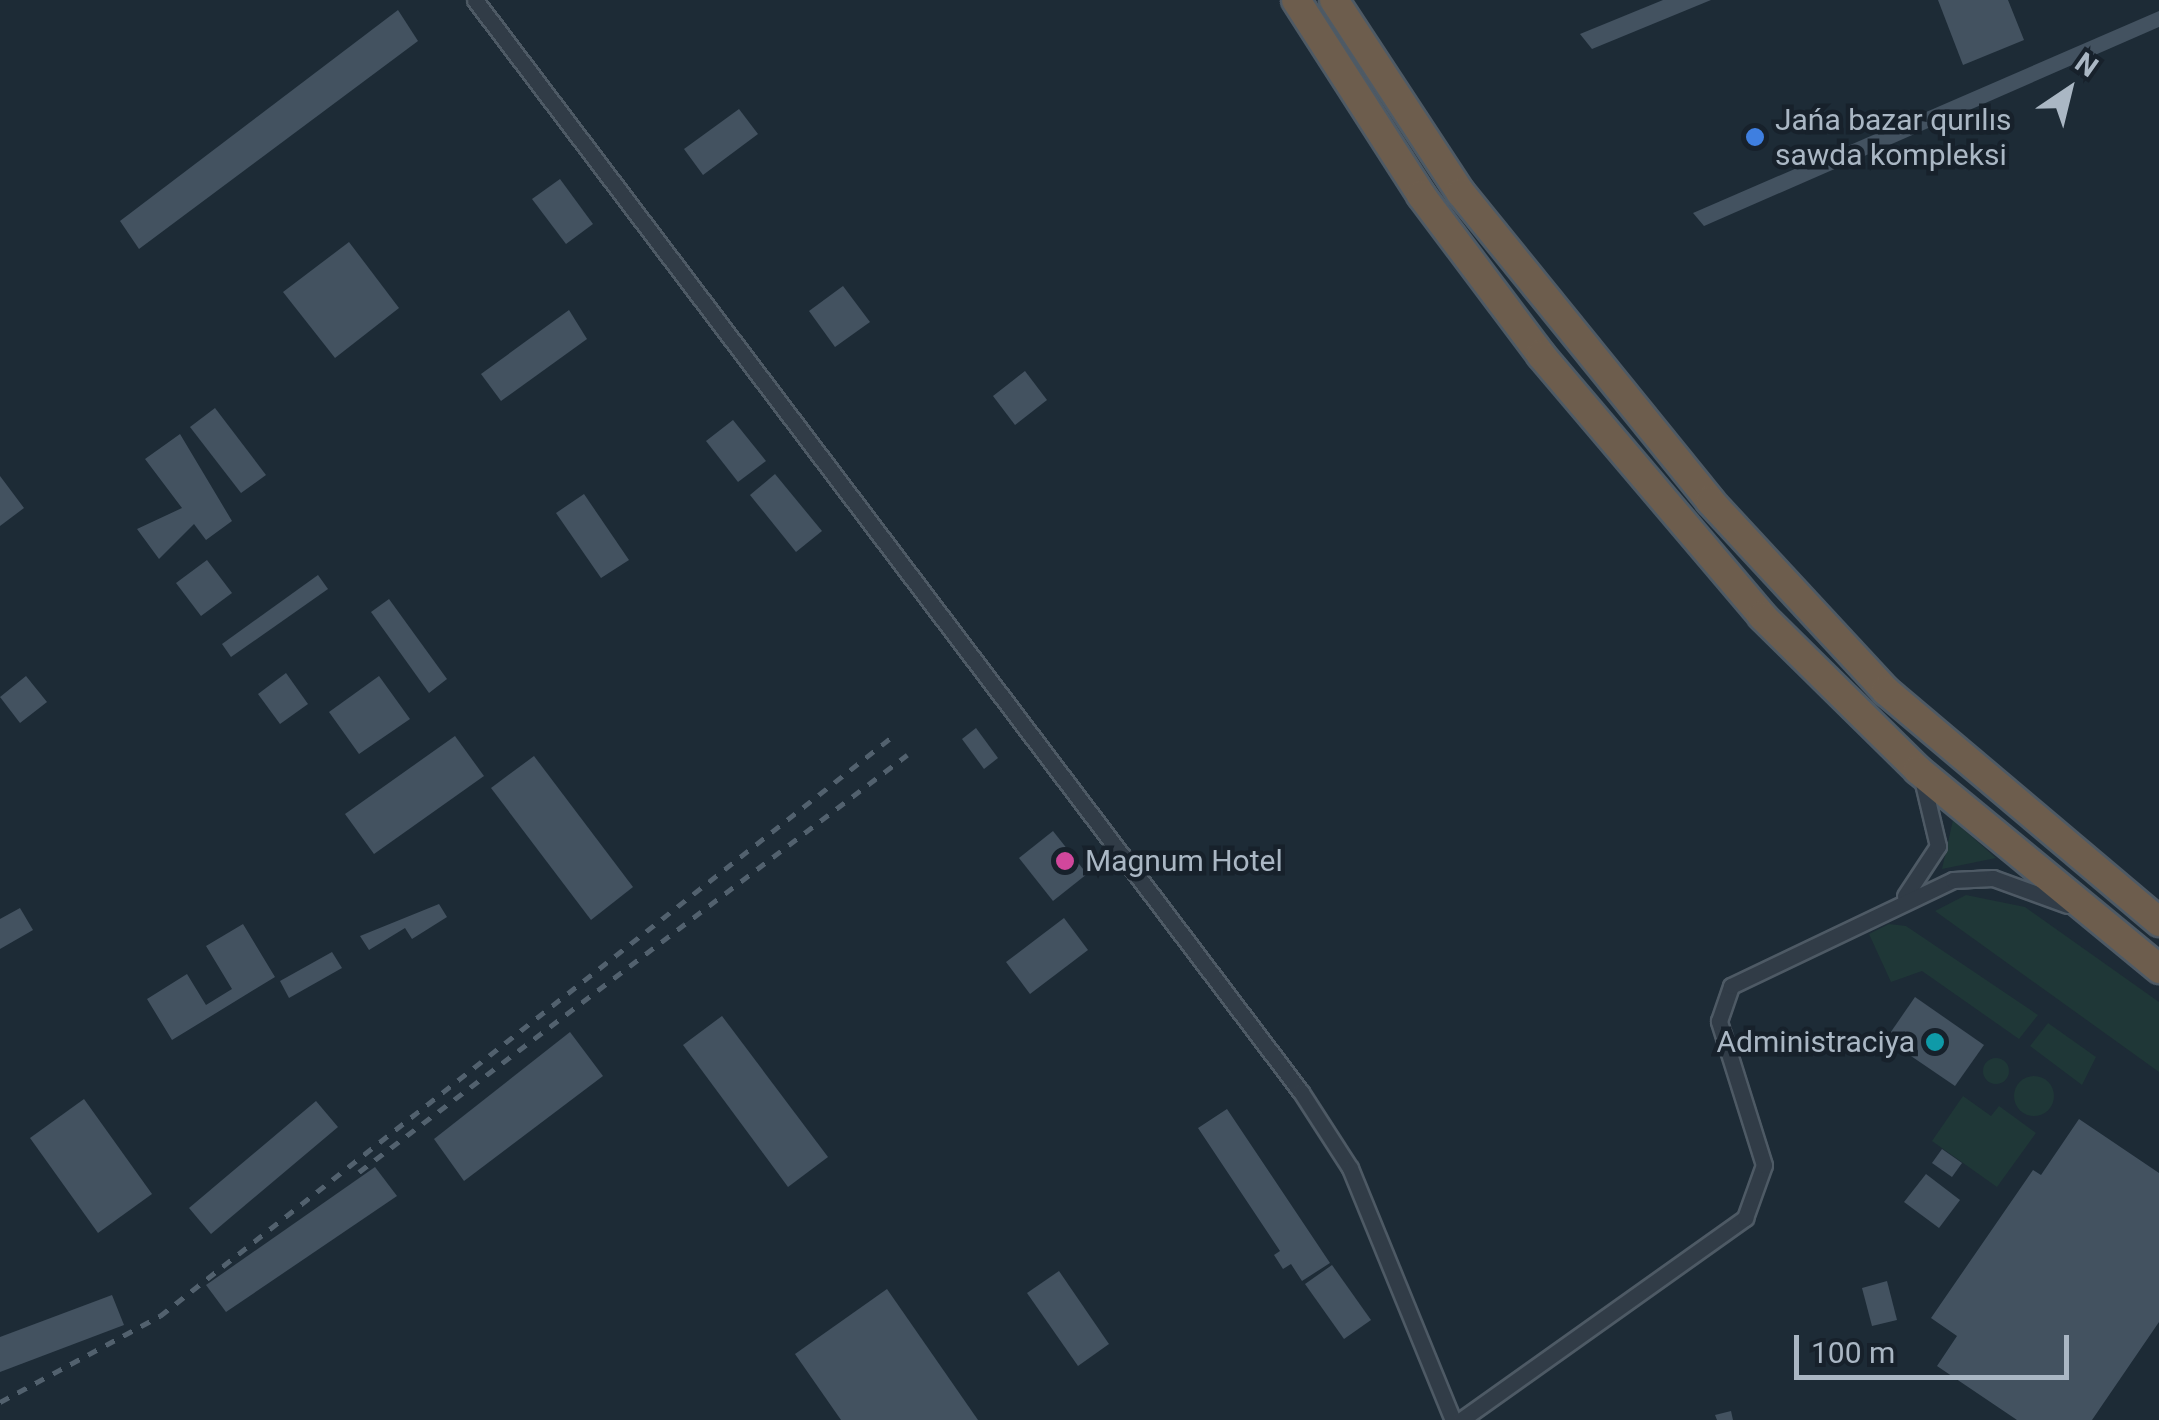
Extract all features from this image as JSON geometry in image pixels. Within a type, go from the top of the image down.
[{"type":"highway","points":[[1296,0],[1421,195],[1541,355],[1808,662],[1918,770],[2159,969]]},
{"type":"highway","points":[[1334,0],[1462,193],[1563,326],[1834,636],[2012,803],[2159,922]]},
{"type":"highway","points":[[1808,662],[1834,636]]},
{"type":"street","points":[[474,0],[1301,1092],[1350,1168],[1453,1420]]},
{"type":"street","points":[[1905,896],[1938,846],[1937,813],[1918,770]]},
{"type":"street","points":[[1461,1420],[1745,1218],[1764,1165],[1719,1021],[1722,1001],[1747,973],[1905,896],[1992,878],[2095,916]]},
{"type":"green space","points":[[1953,820],[1996,858],[1942,869]]},
{"type":"green space","points":[[1966,895],[2025,907],[2159,1002],[2159,1072],[1935,911]]},
{"type":"green space","points":[[1889,924],[1906,926],[2038,1015],[2019,1039],[1922,971],[1891,982],[1869,934]]},
{"type":"green space","points":[[2048,1023],[2096,1057],[2082,1085],[2030,1046]]},
{"type":"green space","points":[[1996,1058],[2006,1061],[2006,1081],[1996,1084],[1986,1081],[1983,1071],[1986,1061]]},
{"type":"green space","points":[[2034,1076],[2048,1082],[2054,1096],[2048,1110],[2034,1116],[2020,1110],[2014,1096],[2020,1082]]},
{"type":"green space","points":[[1963,1096],[1991,1116],[1999,1106],[2036,1133],[1997,1187],[1932,1141]]},
{"type":"building","points":[[1663,0],[1711,0],[1592,49],[1580,34]]},
{"type":"building","points":[[1938,0],[2008,0],[2024,40],[1963,65]]},
{"type":"building","points":[[398,10],[418,41],[139,249],[120,221]]},
{"type":"building","points":[[2159,11],[2159,27],[1704,226],[1693,213]]},
{"type":"building","points":[[739,109],[758,134],[703,175],[684,149]]},
{"type":"building","points":[[560,179],[593,224],[566,244],[532,199]]},
{"type":"building","points":[[349,242],[399,308],[335,358],[283,292]]},
{"type":"building","points":[[843,286],[870,322],[835,347],[809,311]]},
{"type":"building","points":[[569,310],[587,339],[501,401],[481,374]]},
{"type":"building","points":[[1025,371],[1047,400],[1015,425],[993,396]]},
{"type":"building","points":[[215,408],[266,475],[241,493],[190,427]]},
{"type":"building","points":[[733,420],[766,461],[738,482],[706,441]]},
{"type":"building","points":[[180,434],[232,521],[206,540],[194,524],[159,559],[137,529],[182,508],[145,459]]},
{"type":"building","points":[[775,474],[822,531],[796,552],[750,495]]},
{"type":"building","points":[[0,476],[24,508],[0,526]]},
{"type":"building","points":[[584,494],[629,560],[601,578],[556,513]]},
{"type":"building","points":[[207,560],[232,593],[201,616],[176,583]]},
{"type":"building","points":[[318,575],[328,589],[231,657],[222,644]]},
{"type":"building","points":[[389,599],[447,679],[429,693],[371,612]]},
{"type":"building","points":[[286,673],[308,704],[280,724],[258,694]]},
{"type":"building","points":[[26,676],[47,702],[20,723],[0,697]]},
{"type":"building","points":[[379,676],[410,719],[359,754],[329,712]]},
{"type":"building","points":[[976,728],[998,758],[984,769],[962,739]]},
{"type":"building","points":[[455,736],[484,776],[374,854],[345,814]]},
{"type":"building","points":[[534,756],[633,887],[591,920],[491,788]]},
{"type":"building","points":[[1053,831],[1087,874],[1053,901],[1019,858]]},
{"type":"building","points":[[439,904],[447,917],[412,939],[405,928],[369,950],[360,936]]},
{"type":"building","points":[[20,908],[33,930],[0,949],[0,919]]},
{"type":"building","points":[[1064,918],[1088,950],[1030,994],[1006,962]]},
{"type":"building","points":[[243,924],[275,977],[172,1040],[147,999],[187,974],[206,1005],[232,989],[206,946]]},
{"type":"building","points":[[332,952],[342,968],[289,998],[280,981]]},
{"type":"building","name":"Administraciya","points":[[1915,997],[1984,1045],[1955,1086],[1886,1039]]},
{"type":"building","points":[[722,1016],[828,1157],[788,1187],[683,1045]]},
{"type":"building","points":[[570,1032],[603,1076],[464,1181],[434,1139]]},
{"type":"building","points":[[84,1099],[152,1194],[98,1233],[30,1138]]},
{"type":"building","points":[[316,1101],[338,1127],[211,1234],[189,1208]]},
{"type":"building","points":[[1227,1109],[1330,1263],[1302,1281],[1291,1264],[1283,1269],[1274,1255],[1280,1251],[1198,1128]]},
{"type":"building","points":[[2079,1119],[2159,1173],[2159,1322],[2092,1420],[2017,1420],[1937,1366],[1957,1336],[1931,1318],[2033,1170],[2041,1175]]},
{"type":"building","points":[[1942,1149],[1962,1163],[1952,1177],[1932,1163]]},
{"type":"building","points":[[375,1167],[397,1196],[226,1312],[206,1285]]},
{"type":"building","points":[[1926,1174],[1960,1200],[1939,1228],[1904,1202]]},
{"type":"building","points":[[1332,1265],[1371,1320],[1344,1339],[1305,1284]]},
{"type":"building","points":[[1059,1271],[1109,1344],[1078,1366],[1027,1293]]},
{"type":"building","points":[[1887,1281],[1897,1320],[1872,1326],[1862,1288]]},
{"type":"building","points":[[887,1289],[978,1420],[841,1420],[795,1354]]},
{"type":"building","points":[[112,1295],[124,1325],[0,1372],[0,1337]]},
{"type":"building","points":[[1731,1411],[1733,1420],[1717,1420],[1715,1415]]},
{"type":"railway","points":[[0,1402],[160,1316],[893,736]]},
{"type":"railway","points":[[359,1172],[907,755]]},
{"type":"place","name":"Jańa bazar qurılıs sawda kompleksi","points":[[1755,137]]},
{"type":"place","name":"Magnum Hotel","points":[[1065,861]]},
{"type":"place","name":"Administraciya","points":[[1935,1042]]}]
